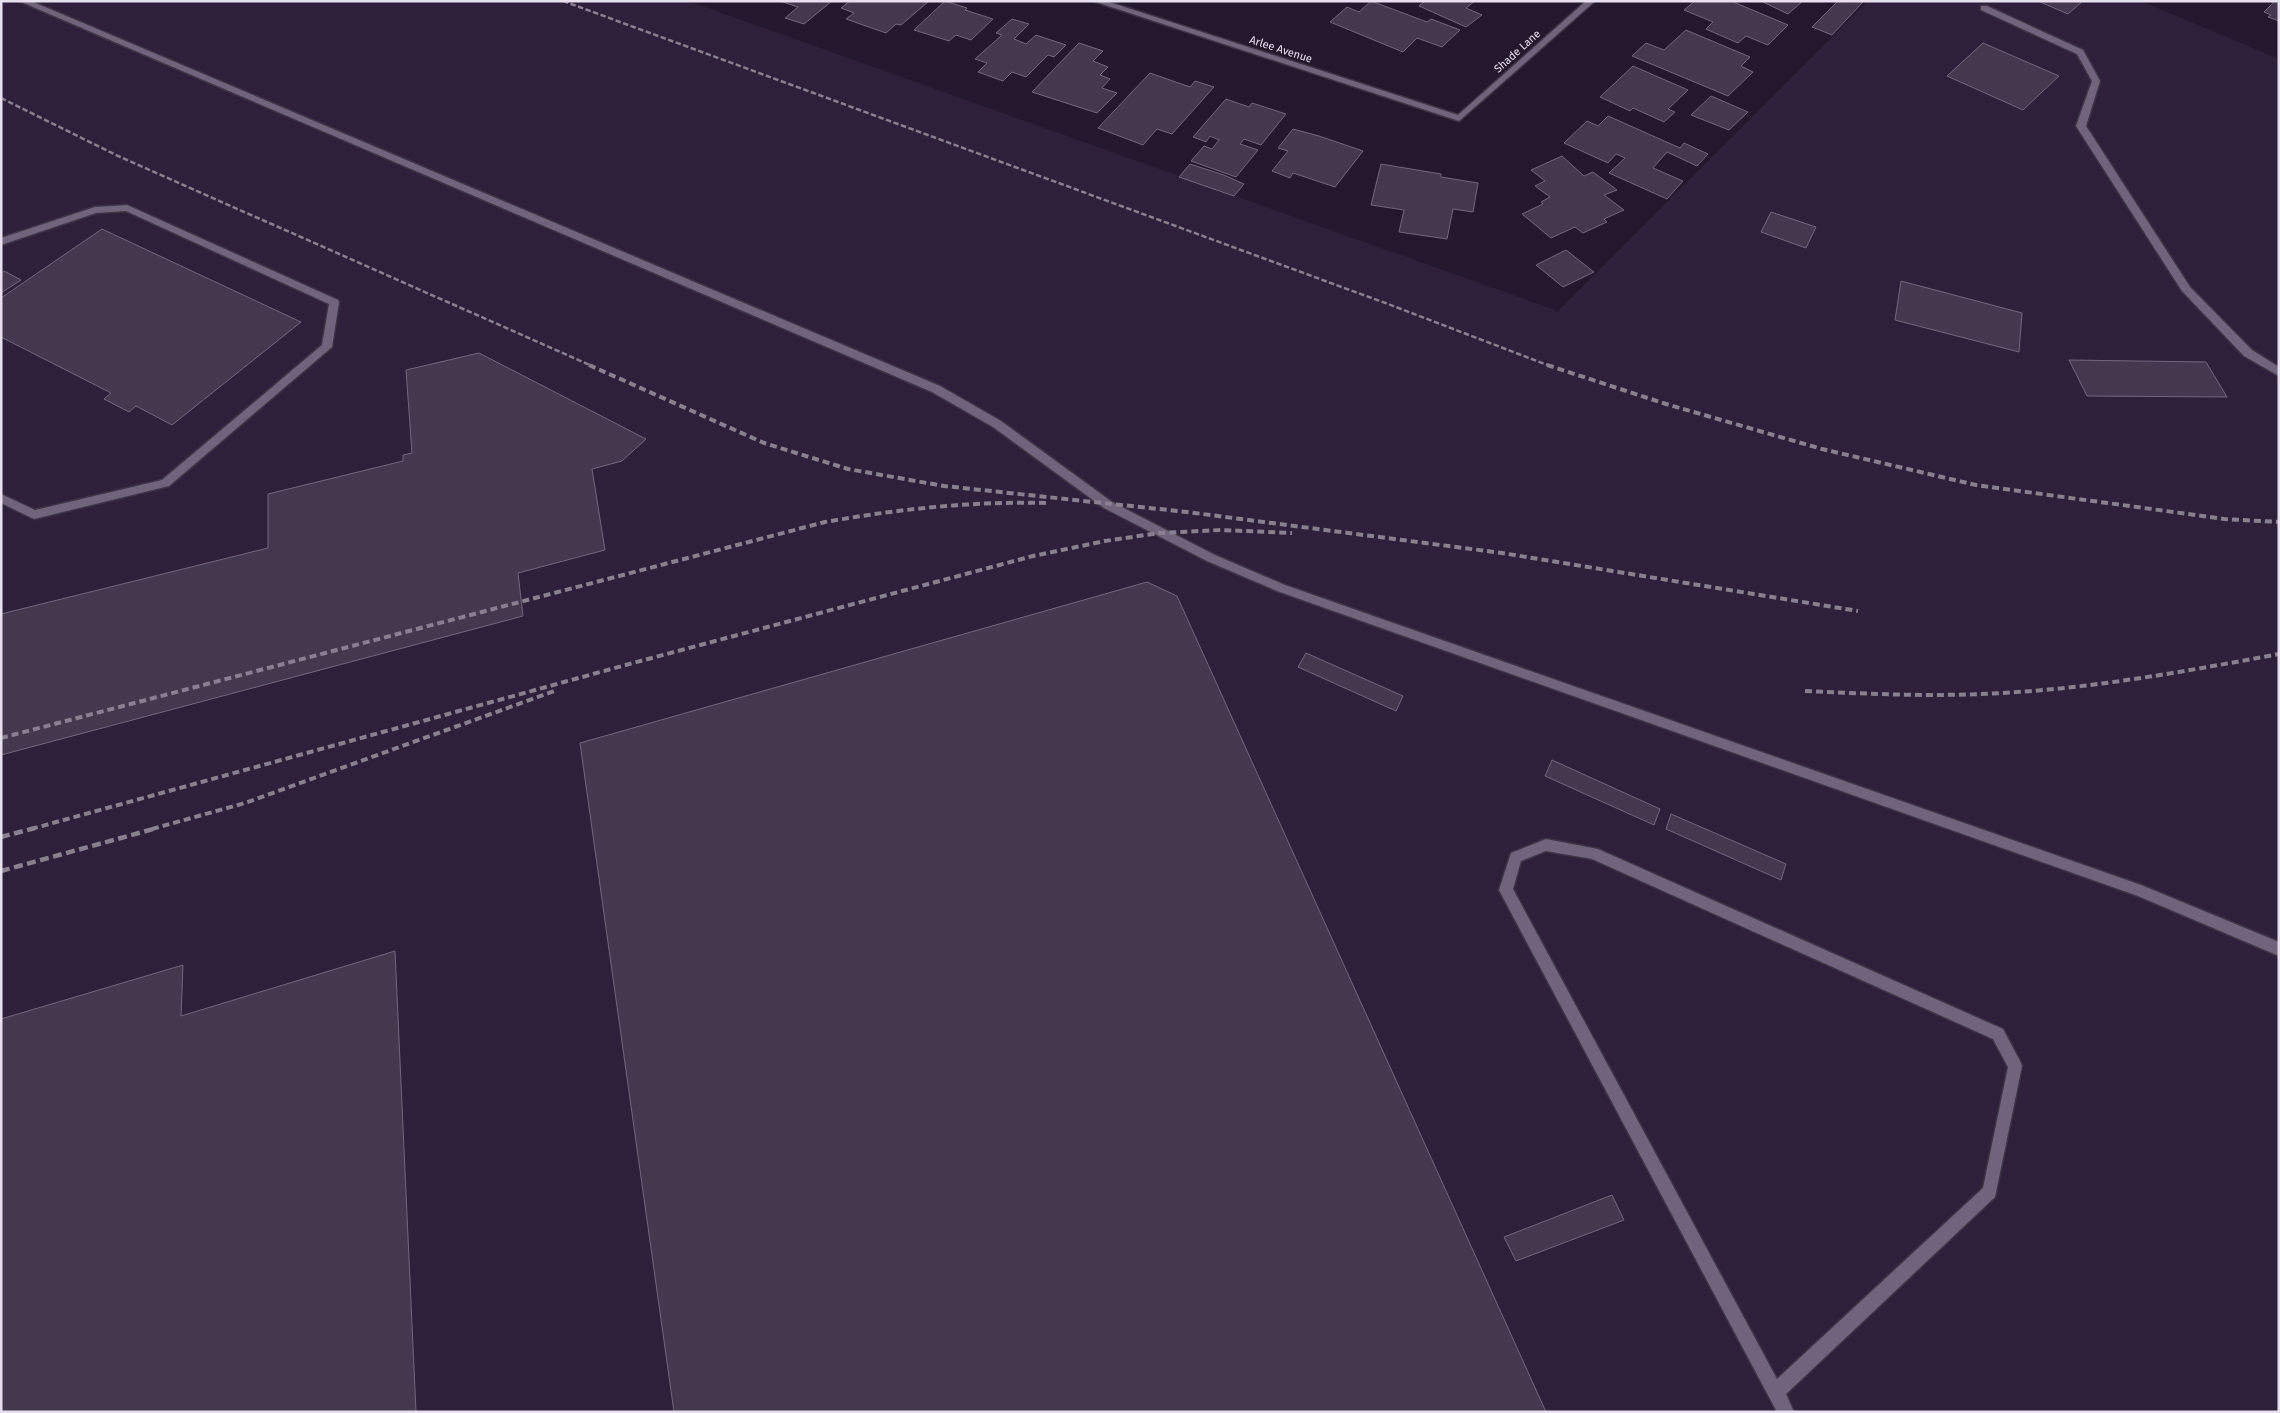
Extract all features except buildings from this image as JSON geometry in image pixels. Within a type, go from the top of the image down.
[{"type":"street","points":[[23,1],[936,389],[997,424],[1108,505],[1211,558],[1280,588],[2141,890],[2279,949]]},
{"type":"street","name":"Arlee Avenue","points":[[1097,1],[1459,118]]},
{"type":"street","name":"Shade Lane","points":[[1459,118],[1586,2]]},
{"type":"street","points":[[1984,8],[2080,52],[2096,81],[2080,126],[2186,289],[2248,353],[2279,372]]},
{"type":"street","points":[[1,242],[96,210],[127,208],[334,302],[327,347],[165,483],[34,515],[1,498]]},
{"type":"street","points":[[1776,1392],[1990,1192],[2014,1066],[1998,1034],[1593,853],[1546,845],[1516,857],[1506,890],[1786,1412]]},
{"type":"shaded area","points":[[1,1],[688,1],[1558,311],[1868,1],[2141,1],[2279,59],[2279,1412],[1,1412]]},
{"type":"railway","points":[[563,1],[1388,304],[1550,366]]},
{"type":"railway","points":[[1,98],[118,156],[592,366]]},
{"type":"railway","points":[[589,365],[764,443],[848,469],[944,486],[1187,512],[1502,553],[1858,611]]},
{"type":"railway","points":[[1550,366],[1666,404],[1822,449],[1976,485],[2224,519],[2279,522]]},
{"type":"railway","points":[[1,738],[825,522],[936,507],[992,503],[1048,503]]},
{"type":"railway","points":[[31,829],[633,663],[1033,556],[1105,541],[1159,533],[1221,530],[1292,533]]},
{"type":"railway","points":[[1805,691],[1928,695],[2037,691],[2141,678],[2279,654]]},
{"type":"railway","points":[[152,829],[245,803],[557,690]]},
{"type":"railway","points":[[1,837],[35,828]]},
{"type":"railway","points":[[1,871],[157,828]]}]
